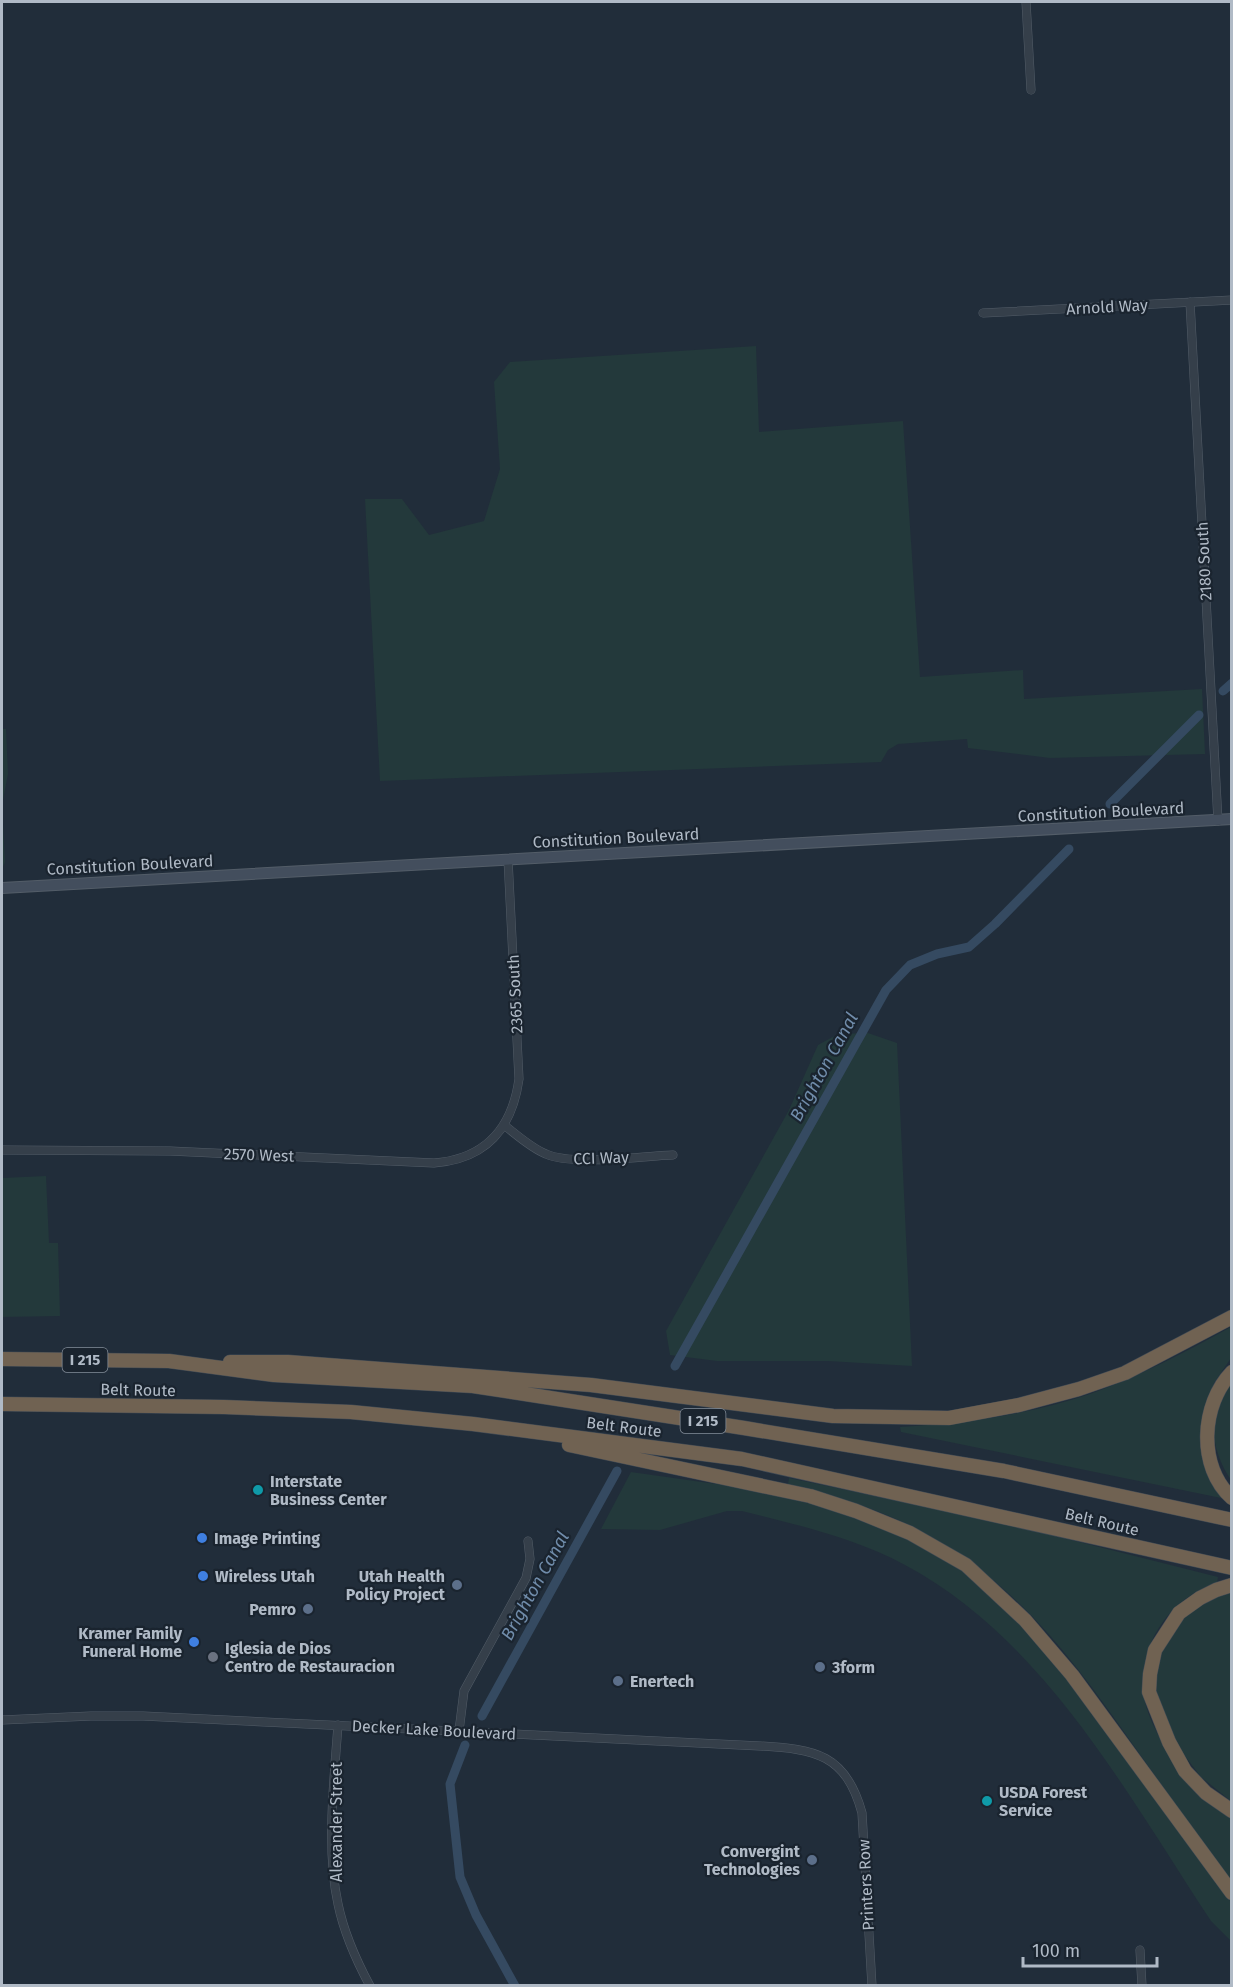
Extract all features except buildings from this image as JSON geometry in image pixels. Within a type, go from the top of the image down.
[{"type":"highway","points":[[169,1361],[288,1362],[492,1376],[591,1385],[833,1416],[949,1418],[1019,1405],[1125,1373],[1232,1317]]},
{"type":"highway","name":"Belt Route","points":[[2,1359],[169,1361],[274,1375],[473,1386],[1004,1471],[1232,1520]]},
{"type":"highway","points":[[1232,1372],[1215,1399],[1206,1426],[1208,1452],[1217,1476],[1232,1498]]},
{"type":"highway","name":"Belt Route","points":[[2,1404],[224,1407],[351,1412],[473,1424],[742,1459],[1232,1568]]},
{"type":"highway","points":[[473,1424],[810,1496],[856,1511],[910,1533],[966,1565],[1025,1620],[1072,1675],[1232,1893]]},
{"type":"highway","points":[[1232,1586],[1216,1590],[1179,1612],[1155,1650],[1149,1692],[1169,1742],[1185,1771],[1206,1793],[1232,1811]]},
{"type":"street","points":[[1026,2],[1031,90]]},
{"type":"street","name":"Arnold Way","points":[[983,314],[1232,300]]},
{"type":"street","name":"2180 South","points":[[1190,302],[1218,821]]},
{"type":"street","name":"Constitution Boulevard","points":[[2,888],[1232,819]]},
{"type":"street","name":"2365 South","points":[[504,1125],[515,1103],[520,1070],[508,859]]},
{"type":"street","name":"2570 West","points":[[2,1150],[161,1151],[434,1163],[454,1160],[473,1152],[491,1140],[504,1125]]},
{"type":"street","name":"CCI Way","points":[[504,1125],[540,1151],[560,1158],[580,1160],[673,1155]]},
{"type":"street","points":[[459,1731],[464,1691],[526,1578],[530,1559],[528,1541]]},
{"type":"street","name":"Decker Lake Boulevard","points":[[2,1720],[123,1716],[788,1747],[811,1751],[830,1761],[854,1786]]},
{"type":"street","name":"Alexander Street","points":[[338,1725],[332,1841],[335,1890],[350,1943],[370,1986]]},
{"type":"street","name":"Printers Row","points":[[854,1786],[863,1819],[872,1986]]},
{"type":"street","points":[[1140,1950],[1142,1986]]},
{"type":"green space","points":[[756,346],[759,432],[903,421],[920,677],[1023,670],[1024,699],[1202,689],[1205,754],[1050,758],[968,748],[967,739],[898,744],[888,750],[881,762],[380,781],[365,499],[402,499],[429,535],[484,521],[500,469],[494,382],[510,362]]},
{"type":"green space","points":[[2,729],[6,729],[8,774],[2,805]]},
{"type":"green space","points":[[2,805],[5,862],[2,869]]},
{"type":"green space","points":[[868,1033],[897,1043],[912,1366],[828,1361],[717,1361],[670,1355],[666,1331],[789,1110],[818,1045],[838,1034]]},
{"type":"green space","points":[[46,1176],[49,1243],[58,1243],[60,1316],[2,1317],[2,1178]]},
{"type":"green space","points":[[1231,1327],[1231,1358],[1214,1383],[1205,1412],[1226,1499],[901,1432],[900,1427],[1020,1413],[1090,1394],[1162,1363]]},
{"type":"green space","points":[[1231,1374],[1231,1480],[1219,1457],[1214,1439],[1214,1421],[1218,1403]]},
{"type":"green space","points":[[631,1472],[761,1488],[888,1527],[965,1571],[1006,1604],[1095,1710],[1231,1902],[1231,1941],[1211,1921],[1114,1772],[1078,1723],[1040,1676],[999,1634],[954,1596],[885,1555],[825,1533],[742,1511],[727,1511],[660,1530],[601,1529]]},
{"type":"green space","points":[[789,1478],[1004,1523],[1218,1577],[1217,1583],[1183,1601],[1158,1629],[1145,1664],[1143,1683],[1149,1714],[1156,1732],[1168,1751],[1231,1814],[1231,1884],[1087,1681],[1038,1622],[1011,1596],[982,1571],[913,1527],[852,1502],[788,1484]]},
{"type":"green space","points":[[1231,1591],[1231,1801],[1201,1777],[1172,1739],[1155,1700],[1155,1660],[1173,1624],[1221,1592]]},
{"type":"waterway","name":"Brighton Canal","points":[[1223,691],[1232,683]]},
{"type":"waterway","name":"Brighton Canal","points":[[1110,804],[1199,715]]},
{"type":"waterway","name":"Brighton Canal","points":[[675,1366],[886,990],[910,965],[937,954],[969,947],[1069,849]]},
{"type":"waterway","name":"Brighton Canal","points":[[482,1716],[617,1471]]},
{"type":"waterway","name":"Brighton Canal","points":[[465,1745],[450,1784],[460,1877],[476,1915],[515,1986]]},
{"type":"place","name":"Interstate Business Center","points":[[258,1490]]},
{"type":"place","name":"Image Printing","points":[[202,1538]]},
{"type":"place","name":"Wireless Utah","points":[[203,1576]]},
{"type":"place","name":"Utah Health Policy Project","points":[[457,1585]]},
{"type":"place","name":"Pemro","points":[[308,1609]]},
{"type":"place","name":"Kramer Family Funeral Home","points":[[194,1642]]},
{"type":"place","name":"Iglesia de Dios Centro de Restauracion","points":[[213,1657]]},
{"type":"place","name":"3form","points":[[820,1667]]},
{"type":"place","name":"Enertech","points":[[618,1681]]},
{"type":"place","name":"USDA Forest Service","points":[[987,1801]]},
{"type":"place","name":"Convergint Technologies","points":[[812,1860]]}]
